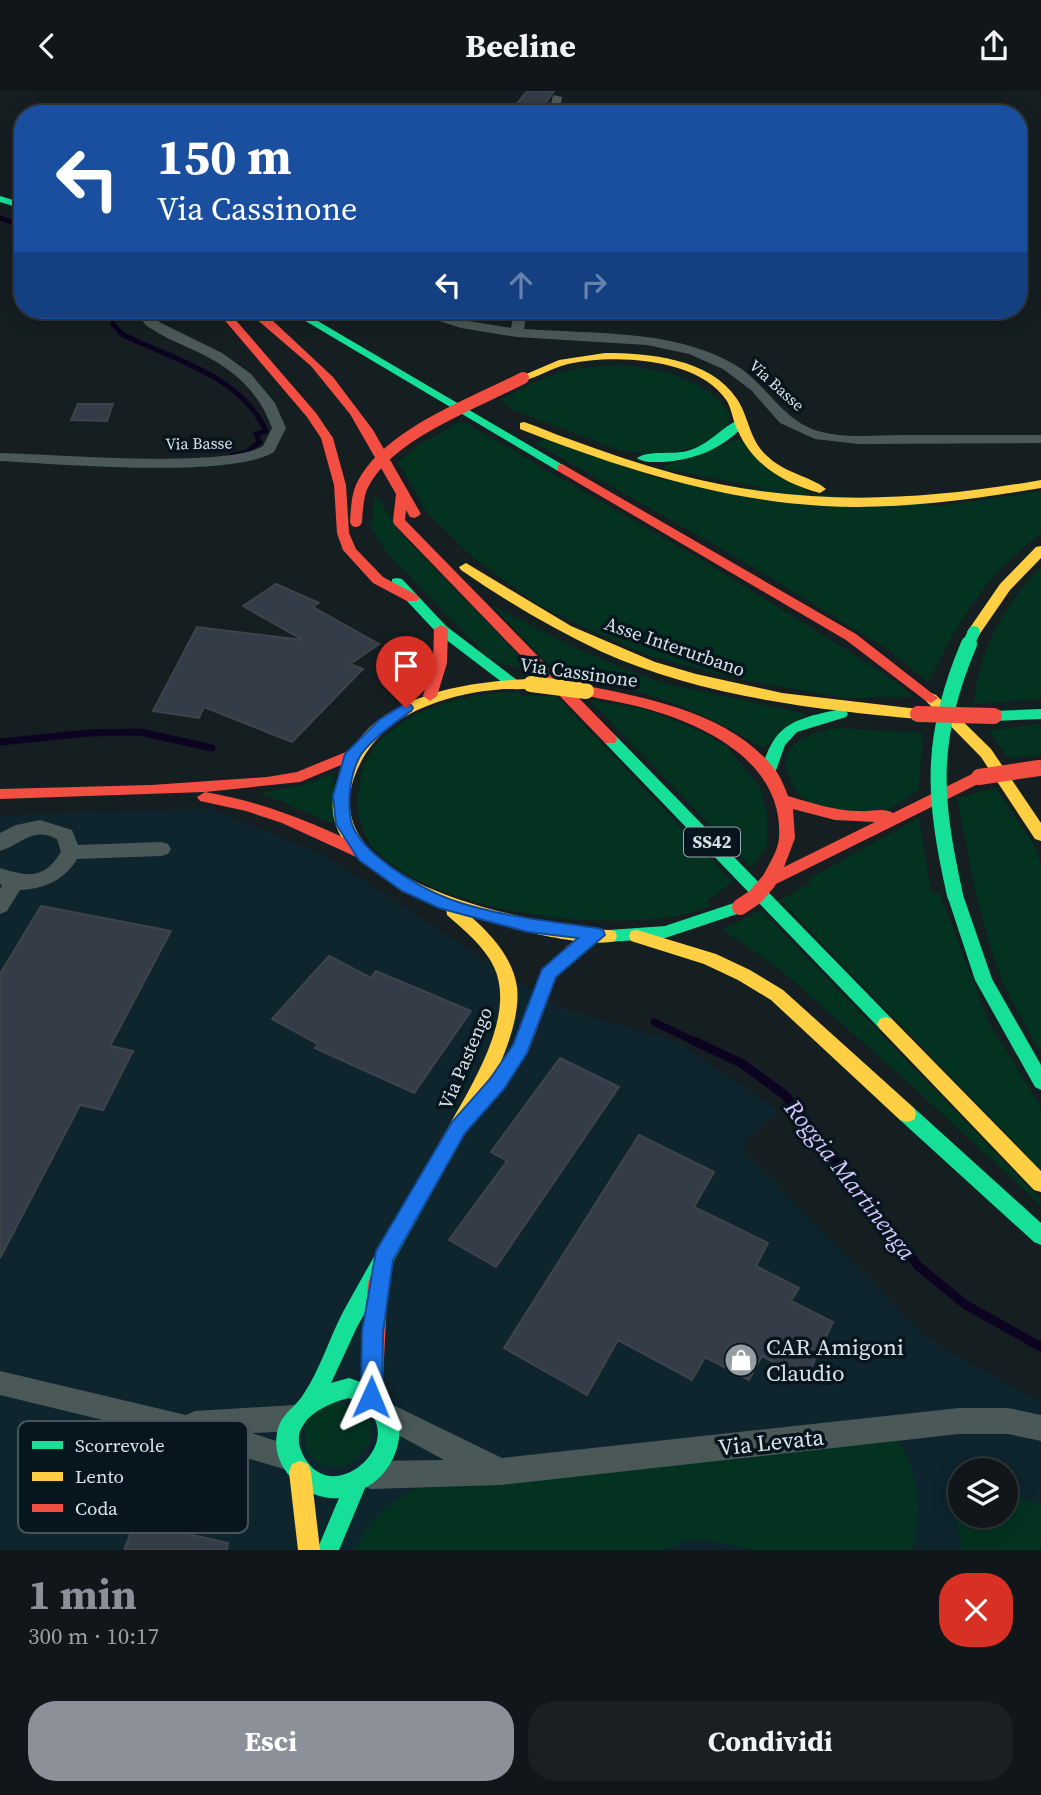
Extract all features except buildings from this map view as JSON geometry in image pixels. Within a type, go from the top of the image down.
[{"type":"main road","points":[[229,319],[312,415],[327,438],[340,485],[342,533],[350,550],[378,580],[412,598]]},
{"type":"main road","name":"SS42","points":[[262,319],[298,347],[345,400],[366,429],[401,496],[399,521],[1041,1184]]},
{"type":"main road","points":[[307,319],[851,637],[921,688],[986,753],[1041,835]]},
{"type":"main road","points":[[319,319],[523,426],[583,449],[694,481],[823,502],[948,499],[1041,484]]},
{"type":"main road","points":[[512,683],[441,629],[362,540],[356,521],[359,492],[368,474],[382,457],[404,440],[523,378],[564,362],[583,359],[634,358],[689,371],[712,382],[729,396],[758,458],[796,482],[822,490],[894,501]]},
{"type":"main road","points":[[517,417],[620,453],[661,459],[681,457],[713,448],[740,423]]},
{"type":"main road","name":"Asse Interurbano","points":[[401,496],[426,529],[456,559],[487,583],[575,632],[625,655],[741,691],[854,711],[918,715],[1041,714]]},
{"type":"main road","points":[[1041,550],[1004,587],[974,632],[956,669],[944,711],[936,791],[943,842],[955,895],[984,980],[1041,1082]]},
{"type":"main road","points":[[430,696],[440,674],[443,650],[441,629]]},
{"type":"main road","name":"Via Cassinone","points":[[0,794],[151,790],[300,777],[353,754],[384,724],[430,696],[473,687],[531,684],[642,701],[681,715],[747,749],[769,772],[785,800],[787,838],[768,882],[755,897],[740,907],[684,930],[637,936],[597,935],[528,925],[445,904],[407,886],[365,856],[299,821],[258,806],[151,790]]},
{"type":"main road","points":[[769,772],[776,745],[784,734],[800,724],[854,711]]},
{"type":"main road","name":"Via Cassinone","points":[[353,754],[341,796],[344,824],[365,856]]},
{"type":"main road","name":"Via Cassinone","points":[[768,882],[907,810],[978,777],[1040,768]]},
{"type":"main road","name":"Via Cassinone","points":[[785,800],[845,819],[867,819],[907,810]]},
{"type":"main road","name":"Via Pastengo","points":[[313,1397],[328,1362],[458,1128],[509,1014],[502,958],[484,935],[445,904]]},
{"type":"main road","name":"Via Pastengo","points":[[458,1128],[498,1084],[521,1048],[548,974],[574,950],[597,935]]},
{"type":"main road","points":[[637,936],[710,957],[756,979],[777,995],[1041,1236]]},
{"type":"main road","name":"Via Pastengo","points":[[378,1405],[373,1332],[380,1268]]},
{"type":"main road","points":[[295,1465],[309,1480],[331,1488],[363,1479],[380,1465],[390,1439],[378,1405],[349,1388],[336,1388],[313,1397],[294,1419],[288,1445],[295,1465],[309,1550]]},
{"type":"main road","points":[[328,1550],[363,1479]]},
{"type":"street","points":[[556,105],[557,97]]},
{"type":"street","name":"Via Basse","points":[[0,457],[216,462],[255,457],[267,451],[279,428],[268,402],[216,354],[154,325],[148,319]]},
{"type":"street","name":"Via Basse","points":[[444,319],[517,333],[648,341],[694,351],[728,366],[757,387],[785,420],[815,435],[858,440],[1041,439]]},
{"type":"street","points":[[517,333],[519,319]]},
{"type":"street","points":[[0,843],[19,831],[45,827],[65,835],[71,852],[61,869],[51,875],[27,883],[8,879],[0,906]]},
{"type":"street","points":[[71,852],[161,849]]},
{"type":"street","points":[[0,1383],[160,1421]]},
{"type":"street","points":[[378,1405],[435,1442],[501,1472]]},
{"type":"street","points":[[248,1421],[294,1419]]},
{"type":"street","name":"Via Levata","points":[[363,1479],[501,1472],[959,1421],[1008,1421],[1041,1428]]},
{"type":"street","points":[[248,1449],[295,1465]]},
{"type":"shaded area","points":[[210,808],[326,856],[558,1007],[678,1042],[779,1111],[741,1147],[928,1339],[1041,1402],[1041,1550],[0,1550],[0,816]]},
{"type":"green space","points":[[624,365],[684,378],[710,393],[730,415],[726,428],[710,444],[659,456],[619,450],[513,410],[500,400],[559,373],[588,367]]},
{"type":"green space","points":[[462,421],[712,566],[885,674],[914,697],[845,698],[737,679],[649,656],[537,604],[475,559],[428,514],[398,462],[417,446]]},
{"type":"green space","points":[[544,439],[664,480],[941,506],[1041,491],[1041,534],[989,582],[962,620],[928,682],[887,649],[750,565],[535,443]]},
{"type":"green space","points":[[739,439],[805,488],[806,496],[660,468]]},
{"type":"green space","points":[[375,494],[402,535],[534,670],[505,665],[489,658],[386,552],[368,522],[374,521],[372,510]]},
{"type":"green space","points":[[1041,566],[1041,699],[974,704],[987,647],[1005,613]]},
{"type":"green space","points":[[492,605],[567,644],[666,684],[807,714],[763,748],[714,721],[641,692],[560,677]]},
{"type":"green space","points":[[519,692],[520,695],[556,696],[733,882],[707,901],[711,906],[676,916],[633,920],[586,920],[536,915],[488,905],[443,891],[405,873],[376,851],[362,825],[358,797],[361,773],[378,743],[412,717],[433,707],[454,700]]},
{"type":"green space","points":[[589,700],[646,709],[702,732],[726,746],[760,787],[767,812],[767,845],[752,868]]},
{"type":"green space","points":[[1041,724],[1041,756],[1007,757],[989,731]]},
{"type":"green space","points":[[836,728],[923,733],[919,789],[892,807],[869,816],[834,811],[814,805],[805,799],[796,791],[791,781],[786,766],[787,757],[791,749],[806,737]]},
{"type":"green space","points":[[333,773],[333,824],[261,793],[307,784]]},
{"type":"green space","points":[[996,788],[1032,842],[1041,862],[1041,1053],[1007,991],[990,945],[957,798]]},
{"type":"green space","points":[[919,818],[931,892],[940,894],[989,1023],[1041,1107],[1041,1170],[780,900],[811,883],[808,879]]},
{"type":"green space","points":[[761,910],[1041,1199],[1041,1206],[907,1081],[776,966],[722,930]]},
{"type":"green space","points":[[333,1398],[371,1419],[370,1442],[356,1460],[345,1466],[323,1466],[306,1453],[305,1420]]},
{"type":"green space","points":[[899,1441],[912,1469],[917,1494],[913,1550],[757,1550],[704,1540],[686,1540],[665,1550],[353,1550],[380,1513],[418,1488]]},
{"type":"green space","points":[[1018,1498],[1041,1503],[1041,1550],[961,1550],[958,1528],[1018,1528]]},
{"type":"waterway","points":[[0,218],[14,223]]},
{"type":"waterway","points":[[112,319],[113,324],[122,334]]},
{"type":"waterway","points":[[122,334],[203,371],[240,395],[266,431],[256,434],[260,442],[245,453],[232,455]]},
{"type":"waterway","name":"Roggia Martinenga","points":[[0,742],[88,733],[140,732],[212,748]]},
{"type":"waterway","name":"Roggia Martinenga","points":[[654,1022],[698,1043]]},
{"type":"waterway","name":"Roggia Martinenga","points":[[694,1041],[741,1063],[785,1095],[918,1266],[966,1305],[1041,1347]]},
{"type":"traffic: fast","points":[[0,199],[14,203]]},
{"type":"traffic: fast","points":[[307,319],[562,468]]},
{"type":"traffic: fast","points":[[643,458],[671,458],[696,453],[718,441],[740,423]]},
{"type":"traffic: fast","points":[[397,582],[441,629],[512,683]]},
{"type":"traffic: fast","points":[[955,895],[940,823],[937,762],[940,732],[948,702],[974,632]]},
{"type":"traffic: fast","points":[[769,772],[778,744],[792,728],[841,714]]},
{"type":"traffic: fast","points":[[994,716],[1041,714]]},
{"type":"traffic: fast","points":[[610,739],[886,1024]]},
{"type":"traffic: fast","points":[[955,895],[984,980],[1041,1082]]},
{"type":"traffic: fast","points":[[609,936],[665,932],[740,907]]},
{"type":"traffic: fast","points":[[907,1114],[1041,1236]]},
{"type":"traffic: fast","points":[[313,1397],[350,1320],[443,1155]]},
{"type":"traffic: fast","points":[[349,1388],[378,1403],[389,1422],[388,1442],[380,1461],[365,1476],[346,1486],[327,1488],[308,1480],[292,1460],[287,1446],[288,1433],[293,1421],[311,1402],[349,1388]]},
{"type":"traffic: fast","points":[[328,1550],[356,1483]]},
{"type":"traffic: slow","points":[[523,378],[548,367],[583,358],[627,356],[673,363],[713,382],[729,396],[749,442],[765,461],[796,480],[820,489]]},
{"type":"traffic: slow","points":[[524,426],[633,466],[708,486],[784,499],[850,503],[905,501],[987,493],[1041,484]]},
{"type":"traffic: slow","points":[[974,632],[1005,587],[1041,550]]},
{"type":"traffic: slow","points":[[466,567],[553,622],[607,649],[650,665],[693,678],[782,698],[918,714]]},
{"type":"traffic: slow","points":[[531,684],[477,688],[448,694],[396,715],[374,732],[357,752],[343,789],[342,819],[362,851],[389,873],[423,892],[502,920],[578,934],[609,936]]},
{"type":"traffic: slow","points":[[531,684],[586,691]]},
{"type":"traffic: slow","points":[[931,698],[986,753],[1041,835]]},
{"type":"traffic: slow","points":[[443,1155],[497,1048],[509,1004],[508,985],[502,966],[475,930],[453,911]]},
{"type":"traffic: slow","points":[[637,936],[710,959],[761,984],[777,995],[907,1114]]},
{"type":"traffic: slow","points":[[886,1024],[1041,1184]]},
{"type":"traffic: slow","points":[[300,1472],[309,1550]]},
{"type":"traffic: jam","points":[[229,319],[312,415],[327,438],[340,485],[343,533],[350,550],[378,580],[412,598]]},
{"type":"traffic: jam","points":[[262,319],[300,350],[343,395],[367,430],[415,514]]},
{"type":"traffic: jam","points":[[356,521],[363,484],[374,467],[391,452],[434,423],[523,378]]},
{"type":"traffic: jam","points":[[562,468],[851,637],[931,698]]},
{"type":"traffic: jam","points":[[401,496],[399,521],[610,739]]},
{"type":"traffic: jam","points":[[430,696],[440,663],[441,629]]},
{"type":"traffic: jam","points":[[586,691],[616,696],[685,716],[718,731],[748,751],[771,775],[785,804],[787,838],[782,855],[768,882]]},
{"type":"traffic: jam","points":[[918,714],[994,716]]},
{"type":"traffic: jam","points":[[0,794],[151,790],[267,782],[300,777],[353,754]]},
{"type":"traffic: jam","points":[[979,777],[1039,768]]},
{"type":"traffic: jam","points":[[768,882],[979,777]]},
{"type":"traffic: jam","points":[[205,797],[288,819],[365,855]]},
{"type":"traffic: jam","points":[[785,800],[835,815],[886,815]]},
{"type":"traffic: jam","points":[[740,907],[755,897],[768,882]]},
{"type":"traffic: jam","points":[[489,1093],[521,1048],[549,974],[574,950],[597,934]]},
{"type":"traffic: jam","points":[[371,1397],[378,1282]]},
{"type":"place","name":"CAR Amigoni Claudio","points":[[741,1360]]},
{"type":"route","points":[[371,1397],[373,1332],[383,1258],[458,1128],[498,1084],[521,1048],[548,974],[574,950],[597,935],[528,925],[445,904],[407,886],[365,856],[344,824],[341,796],[353,754],[384,724],[406,708]]}]
